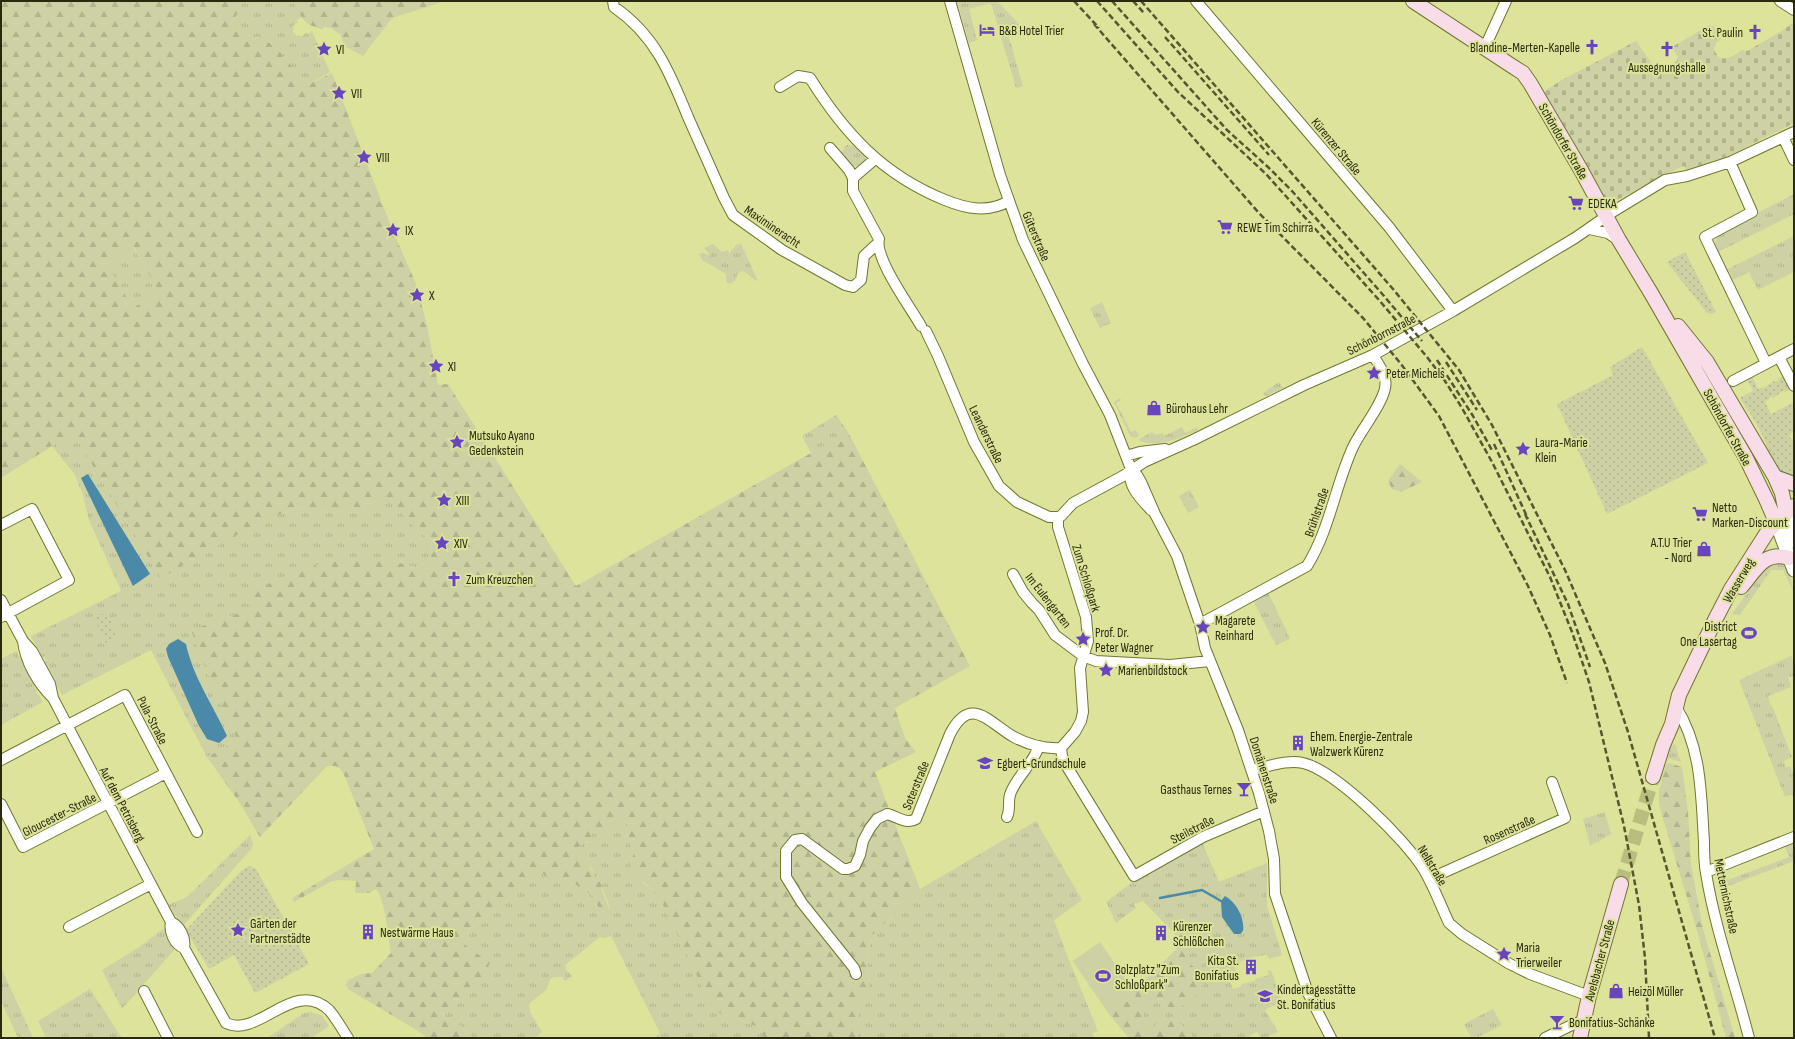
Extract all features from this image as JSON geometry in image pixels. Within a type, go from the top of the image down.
[{"type":"main road","name":"Schöndorfer Straße","points":[[1413,1],[1523,73],[1581,170],[1619,240],[1652,293],[1746,458],[1766,499],[1785,514]]},
{"type":"main road","name":"Schöndorfer Straße","points":[[1652,293],[1707,362],[1775,477],[1782,493],[1785,514]]},
{"type":"main road","points":[[1694,368],[1696,362],[1700,360],[1707,362]]},
{"type":"main road","points":[[1775,477],[1794,484]]},
{"type":"main road","name":"Wasserweg","points":[[1676,707],[1685,680],[1731,589],[1768,532],[1785,514]]},
{"type":"main road","points":[[1715,620],[1764,560],[1774,555],[1792,564]]},
{"type":"main road","points":[[1653,777],[1663,745],[1672,724],[1676,707]]},
{"type":"main road","name":"Avelsbacher Straße","points":[[1580,1038],[1589,996],[1621,884]]},
{"type":"street","name":"Maximineracht","points":[[613,1],[614,7],[626,15],[654,46],[677,88],[724,198],[733,215],[782,250],[845,285],[853,287],[861,280],[864,256],[878,244]]},
{"type":"street","name":"Güterstraße","points":[[950,1],[1009,201],[1023,240],[1083,364],[1110,414],[1131,470]]},
{"type":"street","name":"Kürenzer Straße","points":[[1196,1],[1389,227],[1453,311]]},
{"type":"street","points":[[1485,47],[1506,1]]},
{"type":"street","points":[[1780,1],[1794,10]]},
{"type":"street","points":[[780,88],[798,76],[810,78],[824,101],[842,124],[875,159],[924,192],[955,204],[980,209],[992,209],[1009,201]]},
{"type":"street","name":"Schönbornstraße","points":[[1131,470],[1304,385],[1373,354],[1453,311],[1589,229],[1665,180],[1687,176],[1730,162],[1794,132]]},
{"type":"street","points":[[1783,137],[1794,160]]},
{"type":"street","points":[[830,148],[850,170],[853,178],[853,191],[879,239],[878,244]]},
{"type":"street","points":[[853,178],[875,159]]},
{"type":"street","points":[[1730,162],[1752,212],[1705,237],[1766,363]]},
{"type":"street","points":[[1589,229],[1608,233],[1619,240]]},
{"type":"street","name":"Leanderstraße","points":[[878,244],[881,258],[938,356],[974,442],[999,486],[1017,502],[1050,517],[1058,517]]},
{"type":"street","points":[[1733,381],[1794,349]]},
{"type":"street","name":"Brühlstraße","points":[[1200,624],[1307,566],[1316,550],[1332,512],[1344,468],[1354,445],[1384,394],[1386,382],[1373,354]]},
{"type":"street","points":[[1779,357],[1794,386]]},
{"type":"street","name":"Schönbornstraße","points":[[1126,456],[1140,452],[1177,447]]},
{"type":"street","points":[[1058,517],[1062,516],[1073,503],[1123,476],[1131,470]]},
{"type":"street","name":"Domänenstraße","points":[[1131,470],[1137,475],[1177,556],[1200,624],[1210,661],[1238,730],[1264,811],[1274,859],[1275,894],[1308,993],[1331,1038]]},
{"type":"street","points":[[1,525],[32,509],[68,580],[5,615]]},
{"type":"street","points":[[1785,514],[1794,541]]},
{"type":"street","points":[[1785,514],[1792,564]]},
{"type":"street","name":"Zum Schloßpark","points":[[1058,517],[1058,527],[1086,617],[1088,641],[1080,668],[1083,712],[1081,721],[1075,732],[1061,748]]},
{"type":"street","name":"Im Eulengarten","points":[[1013,574],[1024,592],[1039,610],[1055,634],[1083,656]]},
{"type":"street","name":"Auf dem Petrisberg","points":[[1,600],[5,615],[36,657],[50,684],[53,698],[66,725],[171,922],[170,930],[173,937],[178,944],[184,948],[226,1023],[232,1029],[243,1034],[254,1032],[263,1028],[298,1005],[312,1003],[320,1004],[329,1010],[348,1038]]},
{"type":"street","points":[[1083,656],[1096,661],[1170,665],[1210,661]]},
{"type":"street","name":"Pula-Straße","points":[[66,725],[126,695],[197,832]]},
{"type":"street","name":"Metternichstraße","points":[[1676,707],[1684,720],[1699,768],[1706,872],[1714,911],[1749,1038]]},
{"type":"street","name":"Soterstraße","points":[[856,974],[854,968],[802,903],[786,877],[786,851],[790,845],[795,840],[802,838],[843,869],[848,869],[855,866],[860,855],[863,841],[878,819],[887,814],[905,821],[911,822],[916,819],[950,734],[957,721],[966,716],[976,714],[986,716],[1012,736],[1038,746],[1061,748]]},
{"type":"street","points":[[1672,724],[1689,734]]},
{"type":"street","points":[[1,760],[66,725]]},
{"type":"street","points":[[1007,817],[1009,812],[1008,802],[1011,792],[1032,762],[1038,746]]},
{"type":"street","name":"Steilstraße","points":[[1061,748],[1062,756],[1066,765],[1134,876],[1203,836],[1264,811]]},
{"type":"street","name":"Nellstraße","points":[[1252,770],[1292,762],[1307,764],[1325,772],[1352,794],[1406,845],[1425,871],[1449,923],[1462,934],[1525,972],[1589,996]]},
{"type":"street","points":[[108,804],[166,773]]},
{"type":"street","name":"Rosenstraße","points":[[1429,879],[1565,818],[1552,782]]},
{"type":"street","name":"Gloucester-Straße","points":[[1,804],[23,847],[108,804]]},
{"type":"street","points":[[1706,872],[1794,837]]},
{"type":"street","points":[[69,927],[151,884]]},
{"type":"street","points":[[144,991],[168,1038]]},
{"type":"street","points":[[1544,1038],[1576,1023],[1584,1022]]},
{"type":"green space","points":[[1,1],[243,1],[241,2],[239,12],[231,22],[233,30],[238,31],[244,29],[253,40],[262,36],[279,51],[292,66],[302,84],[307,85],[332,73],[392,229],[417,286],[428,330],[438,385],[448,384],[576,586],[848,432],[970,666],[895,708],[905,738],[916,752],[875,772],[920,889],[871,936],[867,961],[869,992],[858,1006],[858,1038],[763,1038],[761,1028],[714,1011],[663,905],[654,892],[630,869],[631,860],[634,853],[626,832],[627,823],[613,819],[611,824],[604,831],[597,831],[591,834],[590,840],[578,847],[580,859],[588,864],[594,877],[601,880],[602,891],[610,911],[606,917],[601,917],[599,913],[601,910],[593,900],[593,896],[566,878],[547,876],[542,873],[457,939],[490,963],[478,985],[463,1000],[452,999],[452,1008],[441,1013],[448,1020],[461,1026],[473,1038],[427,1038],[418,1031],[348,989],[346,985],[348,980],[361,974],[372,973],[391,953],[385,914],[378,891],[375,889],[370,893],[355,893],[356,881],[340,880],[332,881],[294,902],[292,898],[374,849],[345,777],[338,767],[327,766],[260,837],[239,802],[207,757],[238,740],[211,682],[191,630],[248,610],[254,590],[333,559],[343,557],[377,557],[423,569],[430,568],[432,541],[420,533],[383,494],[359,513],[293,508],[235,536],[161,578],[73,433],[1,478]],"holes":[[[134,247],[159,292],[133,308],[106,263]]]},
{"type":"green space","points":[[293,1],[302,17],[297,20],[298,22],[292,27],[294,29],[292,31],[297,36],[299,35],[301,37],[307,32],[308,34],[312,31],[330,72],[307,85],[302,84],[292,66],[270,42],[257,37],[253,40],[247,32],[233,30],[231,22],[239,12],[241,2]]},
{"type":"green space","points":[[293,1],[439,1],[439,3],[392,18],[363,56],[344,46],[341,35],[331,28],[324,27],[322,30],[307,23]]},
{"type":"green space","points":[[957,1],[997,1],[1022,27],[1014,29],[1016,35],[1009,37],[1023,86],[1016,88],[991,3],[969,9],[977,40],[969,43]]},
{"type":"green space","name":"St. Paulin","points":[[1792,23],[1794,27],[1794,123],[1728,156],[1686,170],[1684,166],[1679,168],[1609,204],[1542,93],[1560,81],[1636,41],[1659,74],[1677,61],[1678,57],[1672,47],[1710,25],[1714,27],[1721,39],[1716,43],[1714,50],[1719,58],[1726,58],[1731,57],[1742,50],[1747,51],[1785,29]]},
{"type":"green space","points":[[845,146],[855,146],[866,157],[865,163],[857,166],[848,165],[841,154]]},
{"type":"green space","points":[[1794,194],[1794,214],[1718,252],[1715,242],[1719,233]]},
{"type":"green space","points":[[1794,236],[1794,272],[1758,290],[1749,272],[1733,280],[1728,269]]},
{"type":"green space","points":[[713,244],[722,252],[728,250],[729,254],[736,245],[741,244],[758,281],[741,271],[737,274],[736,280],[730,284],[726,282],[726,274],[702,260],[699,254],[703,253],[711,256],[704,248]]},
{"type":"green space","points":[[133,247],[160,292],[132,308],[106,263]]},
{"type":"green space","points":[[1685,252],[1716,312],[1712,314],[1707,313],[1667,262]]},
{"type":"green space","points":[[1102,302],[1111,323],[1100,328],[1090,308]]},
{"type":"green space","points":[[1642,347],[1708,463],[1607,514],[1557,404],[1613,375],[1610,367]]},
{"type":"green space","points":[[1752,376],[1758,389],[1764,388],[1774,381],[1779,380],[1778,379],[1783,376],[1789,390],[1785,392],[1784,390],[1773,398],[1772,396],[1765,402],[1771,414],[1794,402],[1794,429],[1789,437],[1794,441],[1794,478],[1781,472],[1773,463],[1763,436],[1740,398],[1753,391],[1747,379]]},
{"type":"green space","points":[[1279,382],[1283,388],[1266,396],[1263,393]]},
{"type":"green space","points":[[1120,398],[1121,400],[1116,403],[1131,432],[1136,430],[1139,436],[1135,438],[1130,436],[1114,402]]},
{"type":"green space","points":[[836,415],[848,432],[811,453],[802,436]]},
{"type":"green space","points":[[1182,427],[1185,433],[1197,427],[1198,430],[1176,439],[1160,443],[1138,440],[1152,432],[1156,435],[1163,433],[1164,436]]},
{"type":"green space","points":[[73,433],[91,461],[235,536],[293,508],[359,513],[383,493],[420,533],[432,541],[430,568],[423,569],[377,557],[343,557],[249,610],[191,630],[211,682],[238,740],[207,757],[151,650],[62,695],[44,662],[46,660],[42,657],[31,636],[121,591],[89,520],[83,495],[75,475],[52,446]],"holes":[[[88,474],[149,573],[134,586],[82,478]],[[186,644],[195,672],[208,697],[198,725],[168,657],[166,649]]]},
{"type":"green space","points":[[1400,464],[1422,482],[1401,492],[1392,489],[1388,481]]},
{"type":"green space","points":[[1190,490],[1199,507],[1188,513],[1179,496]]},
{"type":"green space","points":[[1772,563],[1781,563],[1789,571],[1794,593],[1783,570],[1771,570],[1740,615],[1732,614],[1763,571]]},
{"type":"green space","points":[[1268,592],[1290,639],[1276,645],[1253,600]]},
{"type":"green space","points":[[107,612],[118,637],[105,643],[95,617]]},
{"type":"green space","points":[[16,651],[37,690],[36,692],[43,702],[1,725],[1,659]]},
{"type":"green space","points":[[1791,656],[1794,663],[1794,676],[1788,677],[1791,687],[1768,696],[1792,757],[1784,761],[1786,768],[1790,766],[1794,776],[1794,799],[1792,794],[1785,797],[1739,680]]},
{"type":"green space","points":[[1675,744],[1681,762],[1667,758],[1671,746]]},
{"type":"green space","points":[[1669,763],[1682,767],[1688,811],[1691,865],[1703,929],[1735,1038],[1726,1038],[1698,934],[1659,805],[1659,790],[1666,764]]},
{"type":"green space","points":[[1605,812],[1611,834],[1590,845],[1583,819]]},
{"type":"green space","points":[[613,819],[627,823],[626,832],[634,853],[631,860],[643,883],[654,892],[663,905],[714,1011],[761,1028],[763,1038],[654,1038],[660,1033],[611,936],[604,938],[600,937],[565,965],[567,971],[572,976],[565,981],[562,977],[554,977],[550,979],[547,989],[529,1004],[530,1012],[542,1032],[535,1038],[473,1038],[461,1026],[448,1020],[441,1012],[446,1011],[451,999],[463,1000],[478,985],[456,940],[542,873],[566,878],[593,896],[595,904],[601,910],[599,913],[601,916],[606,917],[610,911],[601,880],[594,877],[592,868],[580,859],[578,847],[583,843],[587,843],[591,834],[611,824]]},
{"type":"green space","points":[[1036,821],[1082,900],[1054,920],[1098,1031],[1092,1033],[1094,1038],[858,1038],[858,1006],[869,992],[867,961],[871,936],[920,889]]},
{"type":"green space","points":[[250,835],[253,844],[252,848],[183,926],[168,905],[187,897]]},
{"type":"green space","points":[[1794,840],[1794,861],[1723,888],[1721,868],[1728,880],[1789,857],[1784,844]]},
{"type":"green space","points":[[1202,842],[1219,882],[1267,863],[1267,906],[1282,955],[1269,959],[1267,954],[1256,956],[1234,964],[1236,971],[1227,974],[1233,989],[1242,986],[1241,984],[1255,981],[1255,979],[1269,975],[1267,971],[1271,970],[1282,1001],[1265,1010],[1278,1032],[1265,1038],[1261,1038],[1257,1032],[1245,1038],[1129,1038],[1109,1014],[1073,961],[1100,942],[1133,991],[1177,949],[1172,940],[1177,936],[1143,901],[1134,904],[1136,908],[1116,923],[1106,902],[1140,876]]},
{"type":"green space","name":"Gärten der Partnerstädte","points":[[249,866],[256,869],[309,964],[255,993],[234,955],[209,969],[186,930],[240,872]]},
{"type":"green space","points":[[164,928],[175,949],[122,1009],[102,970],[141,946]]},
{"type":"green space","points":[[1181,935],[1186,935],[1194,944],[1189,950],[1187,963],[1201,972],[1205,981],[1190,1001],[1185,1005],[1174,1009],[1167,1009],[1163,1005],[1164,998],[1156,1002],[1145,999],[1143,1030],[1156,1025],[1164,1017],[1178,1022],[1185,1027],[1194,1038],[1129,1038],[1109,1014],[1135,996],[1133,992],[1177,949],[1172,940]]},
{"type":"green space","name":"Bolzplatz \"Zum Schloßpark\"","points":[[1100,942],[1136,996],[1109,1014],[1073,961]]},
{"type":"green space","points":[[1,967],[33,1038],[18,1038],[1,1001]]},
{"type":"green space","points":[[90,989],[122,1038],[46,1038],[38,1021]]},
{"type":"green space","points":[[1493,1009],[1502,1025],[1476,1038],[1471,1038],[1464,1024]]},
{"type":"green space","points":[[310,1012],[322,1016],[329,1026],[311,1038],[267,1038],[304,1013]]},
{"type":"water","points":[[88,474],[150,574],[133,586],[81,478]]},
{"type":"water","points":[[178,639],[186,644],[193,668],[227,736],[219,743],[207,739],[198,724],[168,657],[166,649],[169,644]]},
{"type":"water","points":[[1225,896],[1236,906],[1243,921],[1243,931],[1240,934],[1234,934],[1222,917],[1221,901]]},
{"type":"waterway","points":[[1160,898],[1202,890],[1221,901]]},
{"type":"tunnel","points":[[1621,884],[1653,777]]},
{"type":"railway","points":[[1074,1],[1099,28]]},
{"type":"railway","points":[[1097,1],[1178,92],[1266,174],[1379,300],[1427,357],[1445,381],[1492,462],[1550,577],[1572,632],[1589,682],[1624,826],[1639,905],[1645,958],[1649,1038]]},
{"type":"railway","points":[[1112,1],[1227,130],[1292,191],[1422,341]]},
{"type":"railway","points":[[1133,1],[1144,13]]},
{"type":"railway","points":[[1141,1],[1393,289],[1459,370],[1492,425],[1565,570],[1605,663],[1628,732],[1715,1038]]},
{"type":"railway","points":[[1094,24],[1258,212],[1363,318],[1401,364],[1439,416],[1528,586],[1550,635],[1567,683]]},
{"type":"railway","points":[[1165,37],[1269,155]]},
{"type":"railway","points":[[1437,360],[1473,416],[1493,452]]},
{"type":"railway","points":[[1446,362],[1477,410]]},
{"type":"railway","points":[[1494,444],[1528,519]]},
{"type":"railway","points":[[1525,514],[1568,604],[1590,667]]},
{"type":"place","name":"B&B Hotel Trier","points":[[987,30]]},
{"type":"place","name":"St. Paulin","points":[[1755,32]]},
{"type":"place","name":"Blandine-Merten-Kapelle","points":[[1592,47]]},
{"type":"place","name":"VI","points":[[324,49]]},
{"type":"place","name":"Aussegnungshalle","points":[[1667,49]]},
{"type":"place","name":"VII","points":[[339,93]]},
{"type":"place","name":"VIII","points":[[364,157]]},
{"type":"place","name":"EDEKA","points":[[1576,203]]},
{"type":"place","name":"REWE Tim Schirra","points":[[1225,227]]},
{"type":"place","name":"IX","points":[[393,230]]},
{"type":"place","name":"X","points":[[417,295]]},
{"type":"place","name":"XI","points":[[436,366]]},
{"type":"place","name":"Peter Michels","points":[[1374,373]]},
{"type":"place","name":"Bürohaus Lehr","points":[[1154,408]]},
{"type":"place","name":"Mutsuko Ayano Gedenkstein","points":[[457,442]]},
{"type":"place","name":"Laura-Marie Klein","points":[[1523,449]]},
{"type":"place","name":"XIII","points":[[444,500]]},
{"type":"place","name":"Netto Marken-Discount","points":[[1700,514]]},
{"type":"place","name":"XIV","points":[[442,543]]},
{"type":"place","name":"A.T.U Trier - Nord","points":[[1704,549]]},
{"type":"place","name":"Zum Kreuzchen","points":[[454,579]]},
{"type":"place","name":"Magarete Reinhard","points":[[1203,627]]},
{"type":"place","name":"District One Lasertag","points":[[1749,633]]},
{"type":"place","name":"Prof. Dr. Peter Wagner","points":[[1083,639]]},
{"type":"place","name":"Marienbildstock","points":[[1106,670]]},
{"type":"place","name":"Ehem. Energie-Zentrale Walzwerk Kürenz","points":[[1298,743]]},
{"type":"place","name":"Egbert-Grundschule","points":[[985,763]]},
{"type":"place","name":"Gasthaus Ternes","points":[[1244,789]]},
{"type":"place","name":"Gärten der Partnerstädte","points":[[238,930]]},
{"type":"place","name":"Nestwärme Haus","points":[[368,932]]},
{"type":"place","name":"Kürenzer Schlößchen","points":[[1161,933]]},
{"type":"place","name":"Maria Trierweiler","points":[[1504,954]]},
{"type":"place","name":"Kita St. Bonifatius","points":[[1251,967]]},
{"type":"place","name":"Bolzplatz \"Zum Schloßpark\"","points":[[1103,976]]},
{"type":"place","name":"Heizöl Müller","points":[[1616,991]]},
{"type":"place","name":"Kindertagesstätte St. Bonifatius","points":[[1265,996]]},
{"type":"place","name":"Bonifatius-Schänke","points":[[1557,1022]]}]
